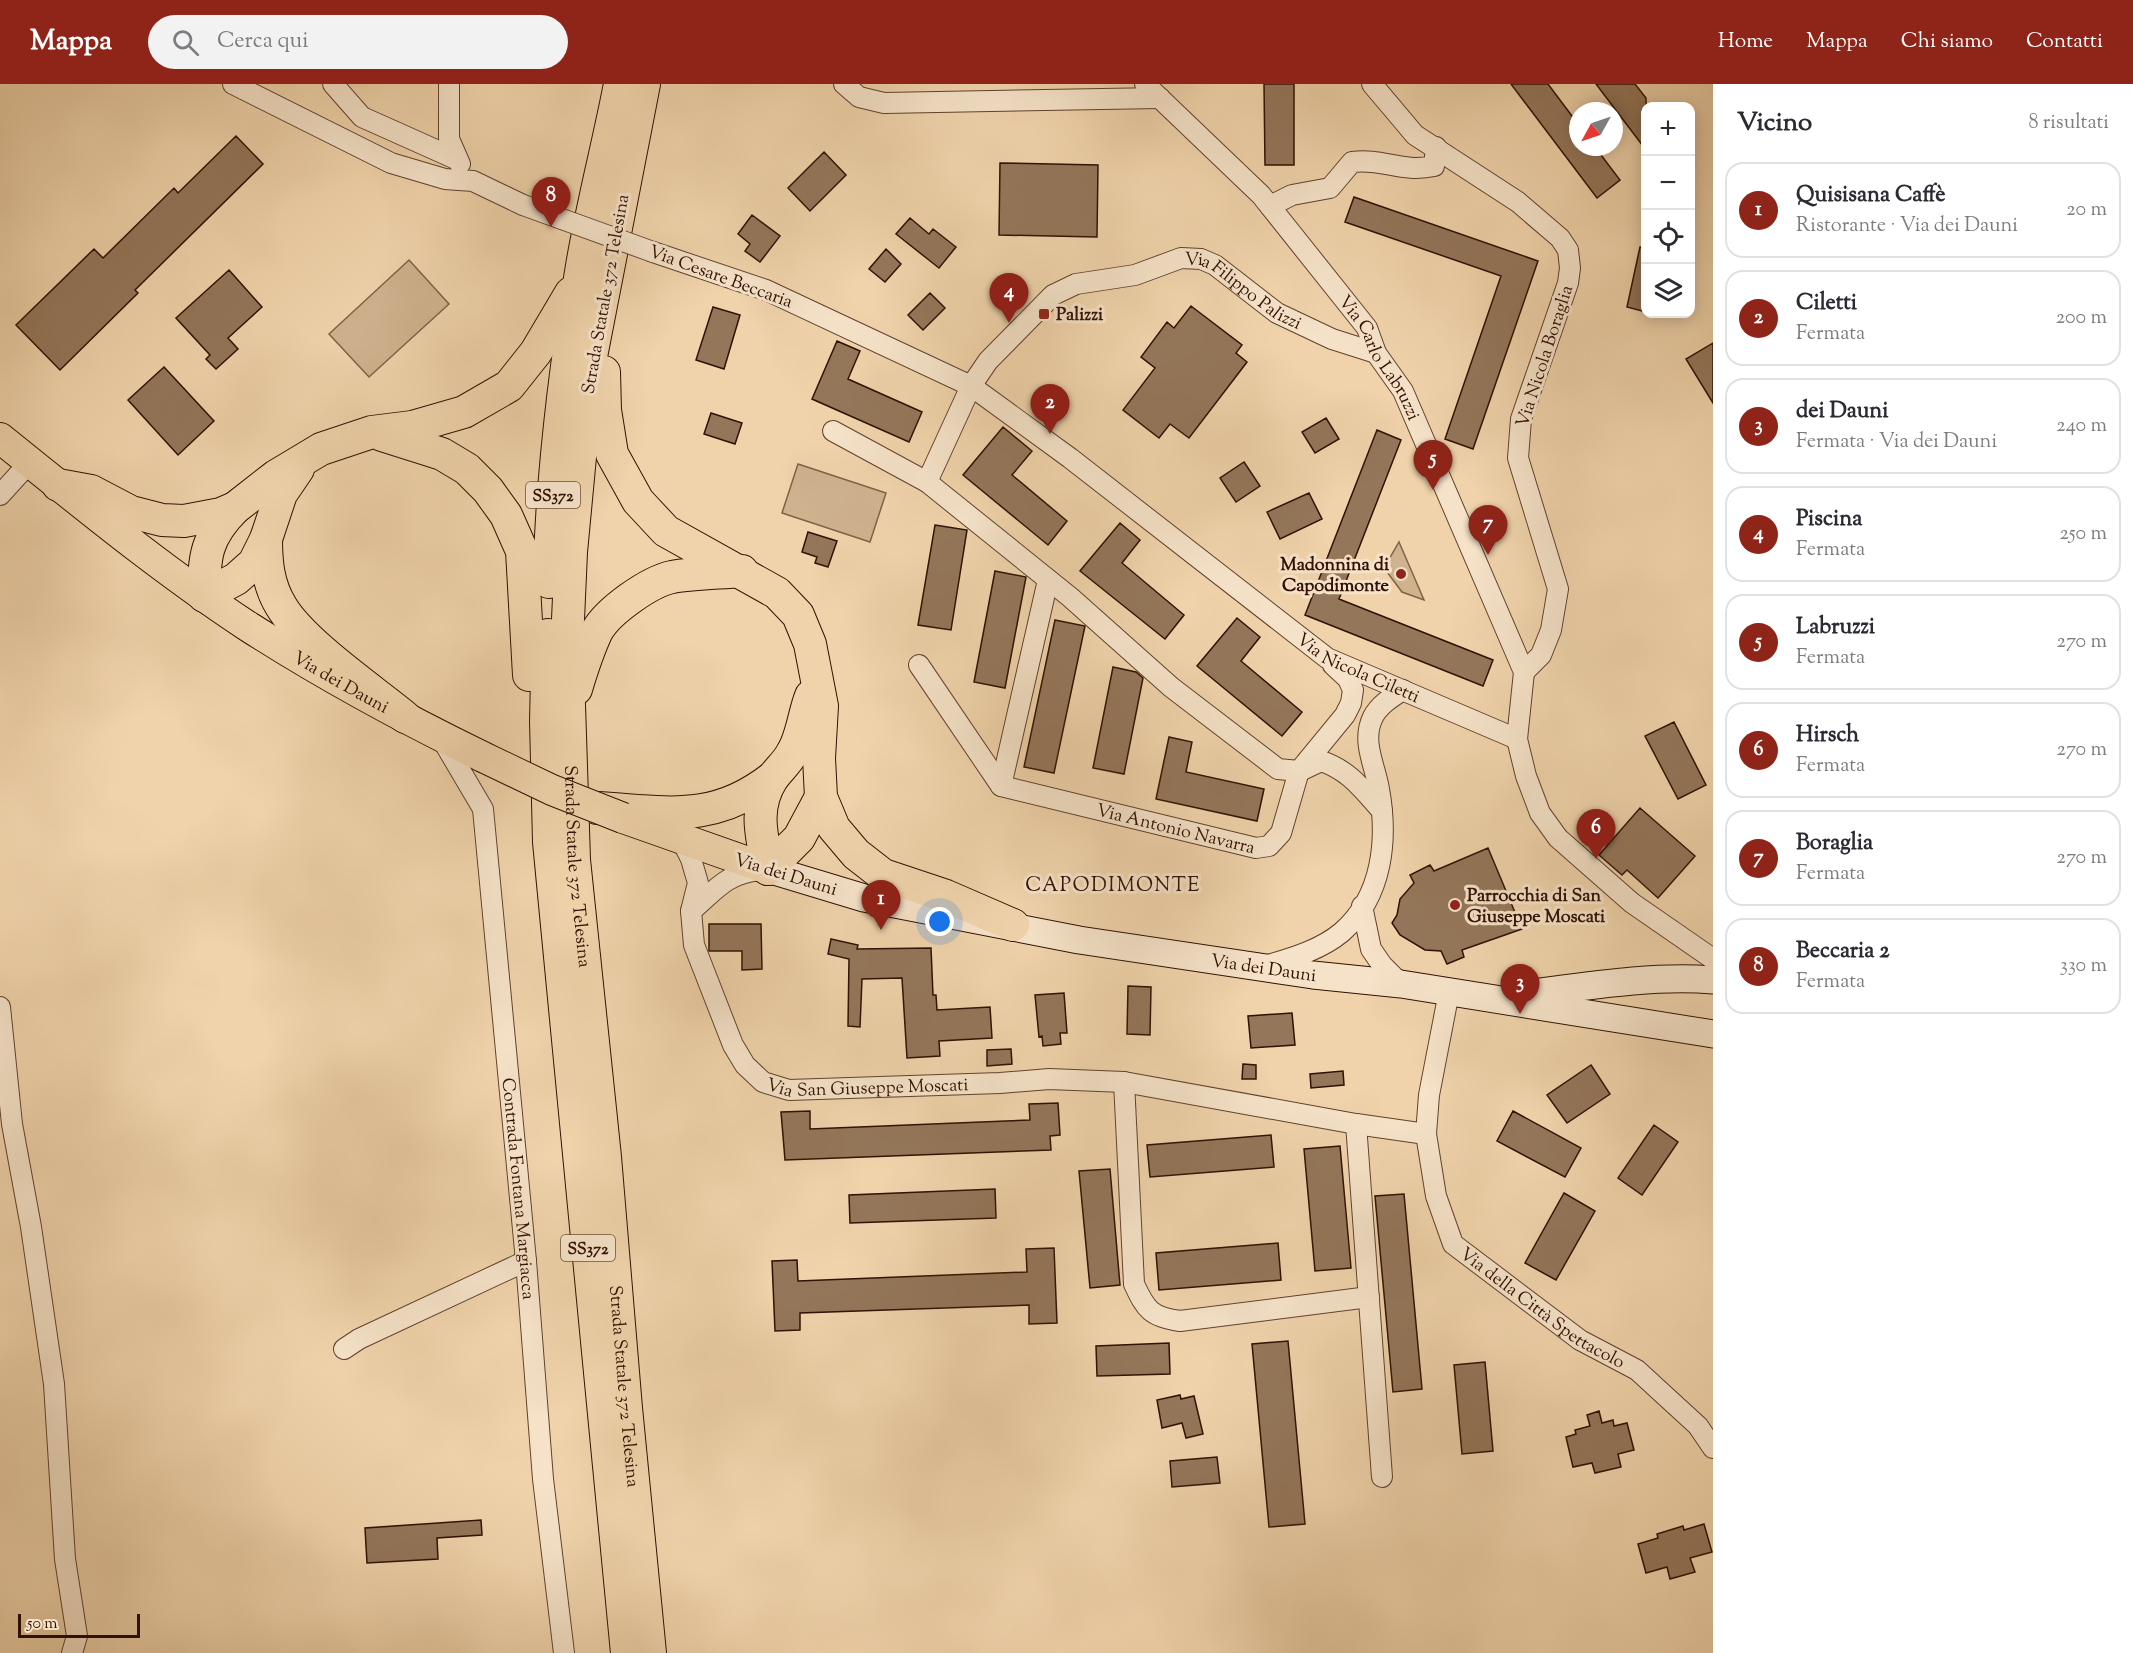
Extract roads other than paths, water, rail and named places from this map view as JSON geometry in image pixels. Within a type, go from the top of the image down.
[{"type":"highway","name":"Strada Statale 372 Telesina","points":[[620,84],[581,270],[551,515],[558,715],[605,1157],[650,1653]]},
{"type":"highway","name":"Strada Statale 372 Telesina","points":[[627,1653],[549,842],[588,372],[644,84]]},
{"type":"highway","points":[[204,596],[208,545],[220,523],[235,508],[276,476],[302,463],[321,449],[372,432],[412,427],[464,412],[509,386],[536,352],[565,308],[581,270]]},
{"type":"highway","points":[[596,324],[604,364],[605,410],[612,454],[638,501],[666,531],[742,571],[777,593],[798,615],[810,644],[822,706],[819,758],[821,797],[834,828],[856,854],[883,875],[946,896],[1013,925]]},
{"type":"highway","points":[[372,432],[442,454],[467,469],[488,490],[506,515],[522,552],[529,687],[558,715],[598,629],[621,605],[644,590],[670,578],[742,571]]},
{"type":"highway","points":[[204,596],[246,572],[266,539],[280,494],[302,463]]},
{"type":"highway","points":[[58,485],[91,491],[131,512],[162,520],[196,520],[235,508]]},
{"type":"highway","points":[[266,539],[268,571],[272,588],[289,618],[405,717]]},
{"type":"highway","points":[[610,813],[704,811],[742,799],[772,778],[794,752],[816,681]]},
{"type":"highway","points":[[768,869],[759,813],[762,799],[772,778]]},
{"type":"highway","points":[[768,869],[799,838],[821,797]]},
{"type":"main road","name":"Via dei Dauni","points":[[0,438],[204,596],[296,656],[483,758],[610,813],[682,841],[864,898],[1013,925],[1079,940],[1265,966],[1313,975],[1401,984],[1496,998],[1713,1034]]},
{"type":"main road","points":[[1496,998],[1644,981],[1690,978],[1713,980]]},
{"type":"street","name":"Via Cesare Beccaria","points":[[233,84],[391,163],[445,179],[473,181],[523,205],[766,290],[892,347],[971,386]]},
{"type":"street","points":[[333,84],[362,117],[456,159]]},
{"type":"street","points":[[448,84],[449,139],[456,159],[473,181]]},
{"type":"street","points":[[844,84],[859,97],[884,103],[1160,98]]},
{"type":"street","name":"Via Carlo Labruzzi","points":[[1145,84],[1230,162],[1270,206],[1367,328],[1376,353],[1391,371],[1406,399],[1524,672],[1517,739]]},
{"type":"street","name":"Via Nicola Boraglia","points":[[1372,84],[1415,135],[1518,202],[1560,238],[1568,250],[1568,283],[1521,419],[1518,440],[1518,458],[1558,588],[1551,630],[1541,656],[1524,672]]},
{"type":"street","points":[[1270,206],[1292,195],[1330,188],[1352,162],[1373,160],[1415,170],[1434,166],[1436,147]]},
{"type":"street","name":"Via Filippo Palizzi","points":[[971,386],[988,361],[1053,295],[1076,284],[1135,275],[1181,258],[1201,259],[1215,265],[1277,313],[1332,339],[1376,353]]},
{"type":"street","points":[[927,482],[971,386]]},
{"type":"street","name":"Via Nicola Ciletti","points":[[971,386],[1078,465],[1327,658],[1517,739]]},
{"type":"street","points":[[833,431],[927,482],[1048,580],[1171,687],[1278,769],[1299,771],[1321,761],[1337,766],[1355,780],[1382,811]]},
{"type":"street","points":[[0,495],[30,462]]},
{"type":"street","points":[[1001,786],[1048,580]]},
{"type":"street","name":"Via Antonio Navarra","points":[[1001,786],[1256,848],[1269,846],[1281,833],[1299,771],[1345,715],[1352,703],[1353,690],[1348,678],[1327,658]]},
{"type":"street","points":[[919,665],[1001,786]]},
{"type":"street","points":[[1265,966],[1323,944],[1341,933],[1362,906],[1378,876],[1384,833],[1382,811],[1368,746],[1369,733],[1373,718],[1379,709],[1403,690]]},
{"type":"street","name":"Contrada Fontana Margiacca","points":[[440,736],[483,809],[526,1261],[543,1479],[564,1653]]},
{"type":"street","points":[[1517,739],[1526,776],[1540,813],[1558,838],[1632,903],[1713,959]]},
{"type":"street","name":"Via San Giuseppe Moscati","points":[[682,841],[691,859],[698,883],[691,911],[694,945],[733,1045],[745,1065],[764,1082],[789,1090],[1000,1083],[1049,1079],[1124,1082],[1356,1124],[1426,1134]]},
{"type":"street","points":[[691,911],[719,885],[740,872],[768,869]]},
{"type":"street","points":[[1362,906],[1371,949],[1382,965],[1401,984]]},
{"type":"street","name":"Via della Città Spettacolo","points":[[1449,992],[1429,1095],[1426,1134],[1436,1196],[1453,1244],[1580,1340],[1636,1370],[1698,1426],[1713,1448]]},
{"type":"street","points":[[0,1007],[12,1124],[31,1227],[54,1384],[65,1559],[77,1636],[72,1653]]},
{"type":"street","points":[[1124,1082],[1134,1284],[1143,1304],[1158,1318],[1180,1321],[1369,1297]]},
{"type":"street","points":[[1356,1124],[1382,1477]]},
{"type":"street","points":[[344,1349],[367,1335],[526,1261]]},
{"type":"place","name":"Beccaria 2","points":[[551,227]]},
{"type":"place","name":"Palizzi","points":[[1044,314]]},
{"type":"place","name":"Piscina","points":[[1009,323]]},
{"type":"place","name":"Ciletti","points":[[1050,434]]},
{"type":"place","name":"Labruzzi","points":[[1433,490]]},
{"type":"place","name":"Boraglia","points":[[1488,555]]},
{"type":"place","name":"Madonnina di Capodimonte","points":[[1401,574]]},
{"type":"place","name":"Hirsch","points":[[1596,859]]},
{"type":"place","name":"Parrocchia di San Giuseppe Moscati","points":[[1455,905]]},
{"type":"place","name":"Quisisana Caffè","points":[[881,930]]},
{"type":"place","name":"dei Dauni","points":[[1520,1014]]},
{"type":"district","name":"CAPODIMONTE","points":[[1113,884]]}]
